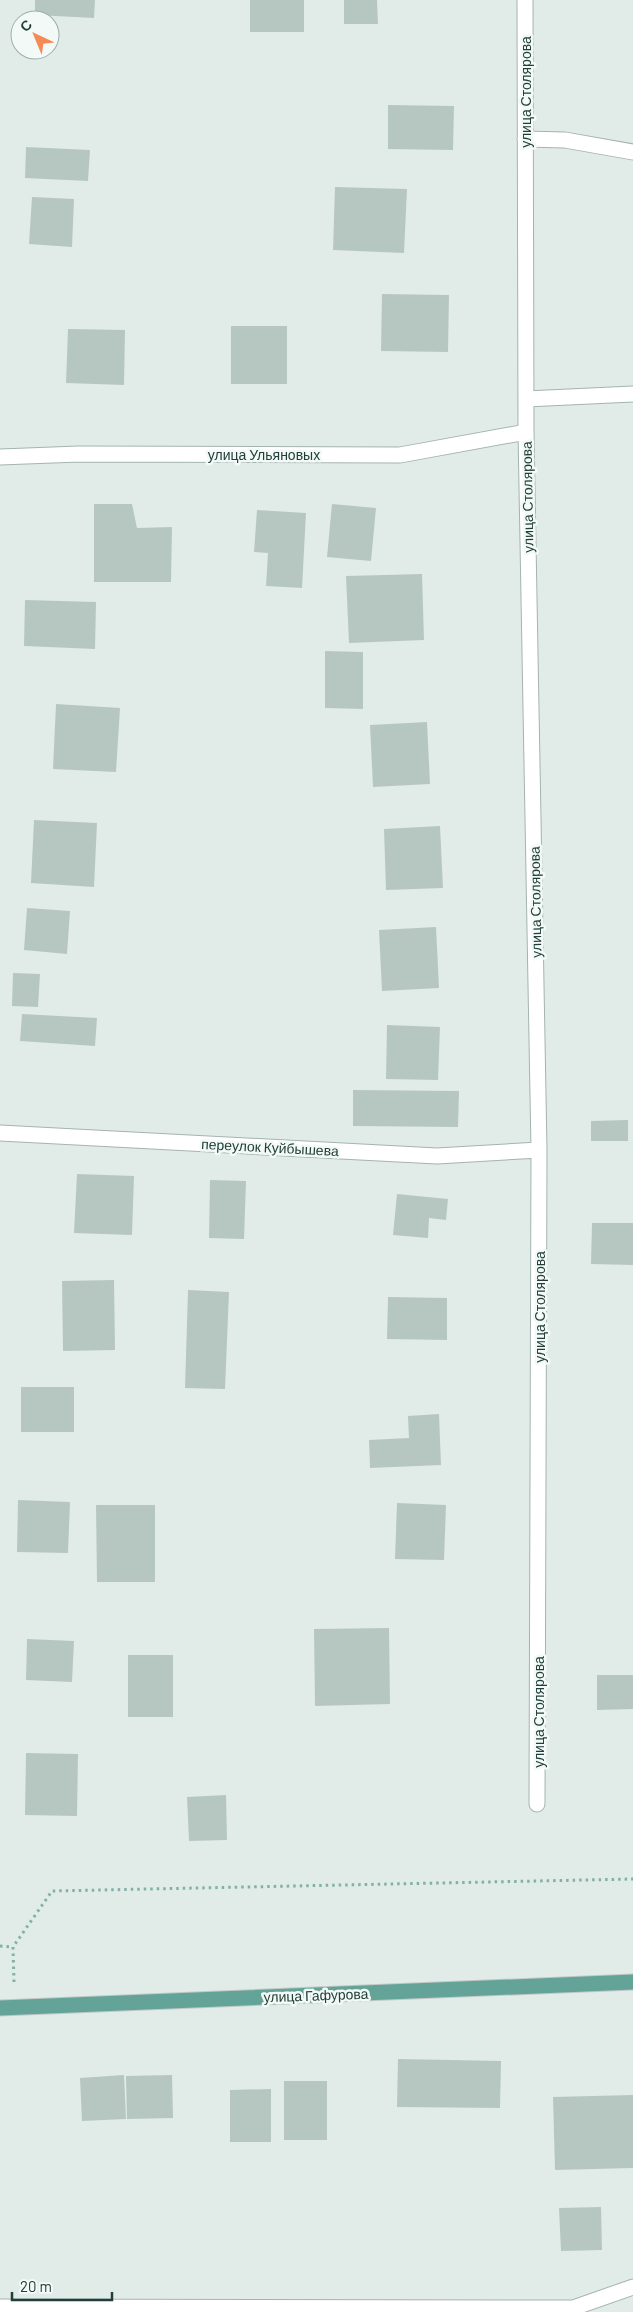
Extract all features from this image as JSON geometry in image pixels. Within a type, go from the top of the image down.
[{"type":"main road","name":"улица Гафурова","points":[[7,2008],[633,1982]]},
{"type":"street","name":"улица Столярова","points":[[525,0],[526,432],[539,1150],[537,1804]]},
{"type":"street","points":[[525,139],[565,140],[633,152]]},
{"type":"street","points":[[526,399],[633,394]]},
{"type":"street","name":"улица Ульяновых","points":[[0,457],[79,454],[400,455],[526,432]]},
{"type":"street","name":"переулок Куйбышева","points":[[0,1133],[437,1156],[539,1150]]},
{"type":"street","points":[[0,2307],[573,2308],[633,2287]]},
{"type":"path","points":[[7,2008],[13,1947],[52,1891],[633,1879]]},
{"type":"path","points":[[0,1946],[13,1947]]},
{"type":"building","points":[[35,0],[95,0],[94,18],[60,16],[60,10],[35,10]]},
{"type":"building","points":[[250,0],[304,0],[304,32],[250,32]]},
{"type":"building","points":[[344,0],[377,0],[378,24],[344,24]]},
{"type":"building","points":[[388,105],[454,106],[453,150],[388,149]]},
{"type":"building","points":[[26,147],[90,150],[88,181],[25,178]]},
{"type":"building","points":[[335,187],[407,189],[404,253],[333,250]]},
{"type":"building","points":[[32,197],[74,199],[72,247],[29,244]]},
{"type":"building","points":[[382,294],[449,295],[448,352],[381,351]]},
{"type":"building","points":[[231,326],[287,326],[287,384],[231,384]]},
{"type":"building","points":[[68,329],[125,330],[124,385],[66,383]]},
{"type":"building","points":[[94,504],[132,504],[137,528],[172,527],[171,582],[94,582]]},
{"type":"building","points":[[332,504],[376,508],[371,561],[327,557]]},
{"type":"building","points":[[257,510],[306,513],[302,588],[266,586],[268,553],[254,552]]},
{"type":"building","points":[[422,574],[424,640],[349,643],[346,576]]},
{"type":"building","points":[[25,600],[96,602],[95,649],[24,646]]},
{"type":"building","points":[[325,651],[363,652],[363,709],[325,708]]},
{"type":"building","points":[[56,704],[120,708],[116,772],[53,769]]},
{"type":"building","points":[[427,722],[430,784],[373,787],[370,725]]},
{"type":"building","points":[[34,820],[97,823],[94,887],[31,883]]},
{"type":"building","points":[[440,826],[443,888],[386,890],[384,829]]},
{"type":"building","points":[[27,908],[70,911],[67,954],[24,950]]},
{"type":"building","points":[[436,927],[439,988],[382,991],[379,930]]},
{"type":"building","points":[[13,973],[40,974],[38,1007],[12,1006]]},
{"type":"building","points":[[22,1014],[97,1018],[95,1046],[20,1041]]},
{"type":"building","points":[[387,1025],[440,1027],[438,1080],[386,1079]]},
{"type":"building","points":[[353,1090],[459,1091],[458,1127],[353,1126]]},
{"type":"building","points":[[628,1120],[628,1141],[591,1141],[591,1121]]},
{"type":"building","points":[[77,1174],[134,1176],[132,1235],[74,1233]]},
{"type":"building","points":[[210,1180],[246,1181],[244,1239],[209,1238]]},
{"type":"building","points":[[397,1194],[448,1199],[446,1220],[429,1218],[428,1238],[393,1235]]},
{"type":"building","points":[[592,1223],[633,1223],[633,1265],[591,1264]]},
{"type":"building","points":[[114,1280],[115,1350],[63,1351],[62,1281]]},
{"type":"building","points":[[188,1290],[229,1292],[225,1389],[185,1388]]},
{"type":"building","points":[[388,1297],[447,1298],[447,1340],[387,1339]]},
{"type":"building","points":[[21,1387],[74,1387],[74,1432],[21,1432]]},
{"type":"building","points":[[439,1414],[441,1465],[370,1468],[369,1440],[409,1438],[408,1416]]},
{"type":"building","points":[[18,1500],[70,1502],[68,1553],[17,1552]]},
{"type":"building","points":[[397,1503],[446,1505],[444,1560],[395,1559]]},
{"type":"building","points":[[96,1505],[155,1505],[155,1582],[97,1582]]},
{"type":"building","points":[[389,1628],[390,1704],[315,1706],[314,1629]]},
{"type":"building","points":[[27,1639],[74,1641],[72,1682],[26,1680]]},
{"type":"building","points":[[128,1655],[173,1655],[173,1717],[128,1717]]},
{"type":"building","points":[[597,1675],[633,1675],[633,1709],[597,1710]]},
{"type":"building","points":[[26,1753],[78,1754],[77,1816],[25,1815]]},
{"type":"building","points":[[226,1795],[227,1840],[189,1841],[187,1797]]},
{"type":"building","points":[[398,2059],[501,2061],[500,2108],[397,2107]]},
{"type":"building","points":[[124,2075],[126,2119],[82,2121],[80,2078]]},
{"type":"building","points":[[172,2075],[173,2118],[127,2119],[126,2076]]},
{"type":"building","points":[[284,2081],[327,2081],[327,2140],[284,2140]]},
{"type":"building","points":[[271,2089],[271,2142],[230,2142],[230,2090]]},
{"type":"building","points":[[633,2095],[633,2168],[555,2170],[553,2097]]},
{"type":"building","points":[[601,2207],[602,2250],[561,2251],[559,2208]]}]
